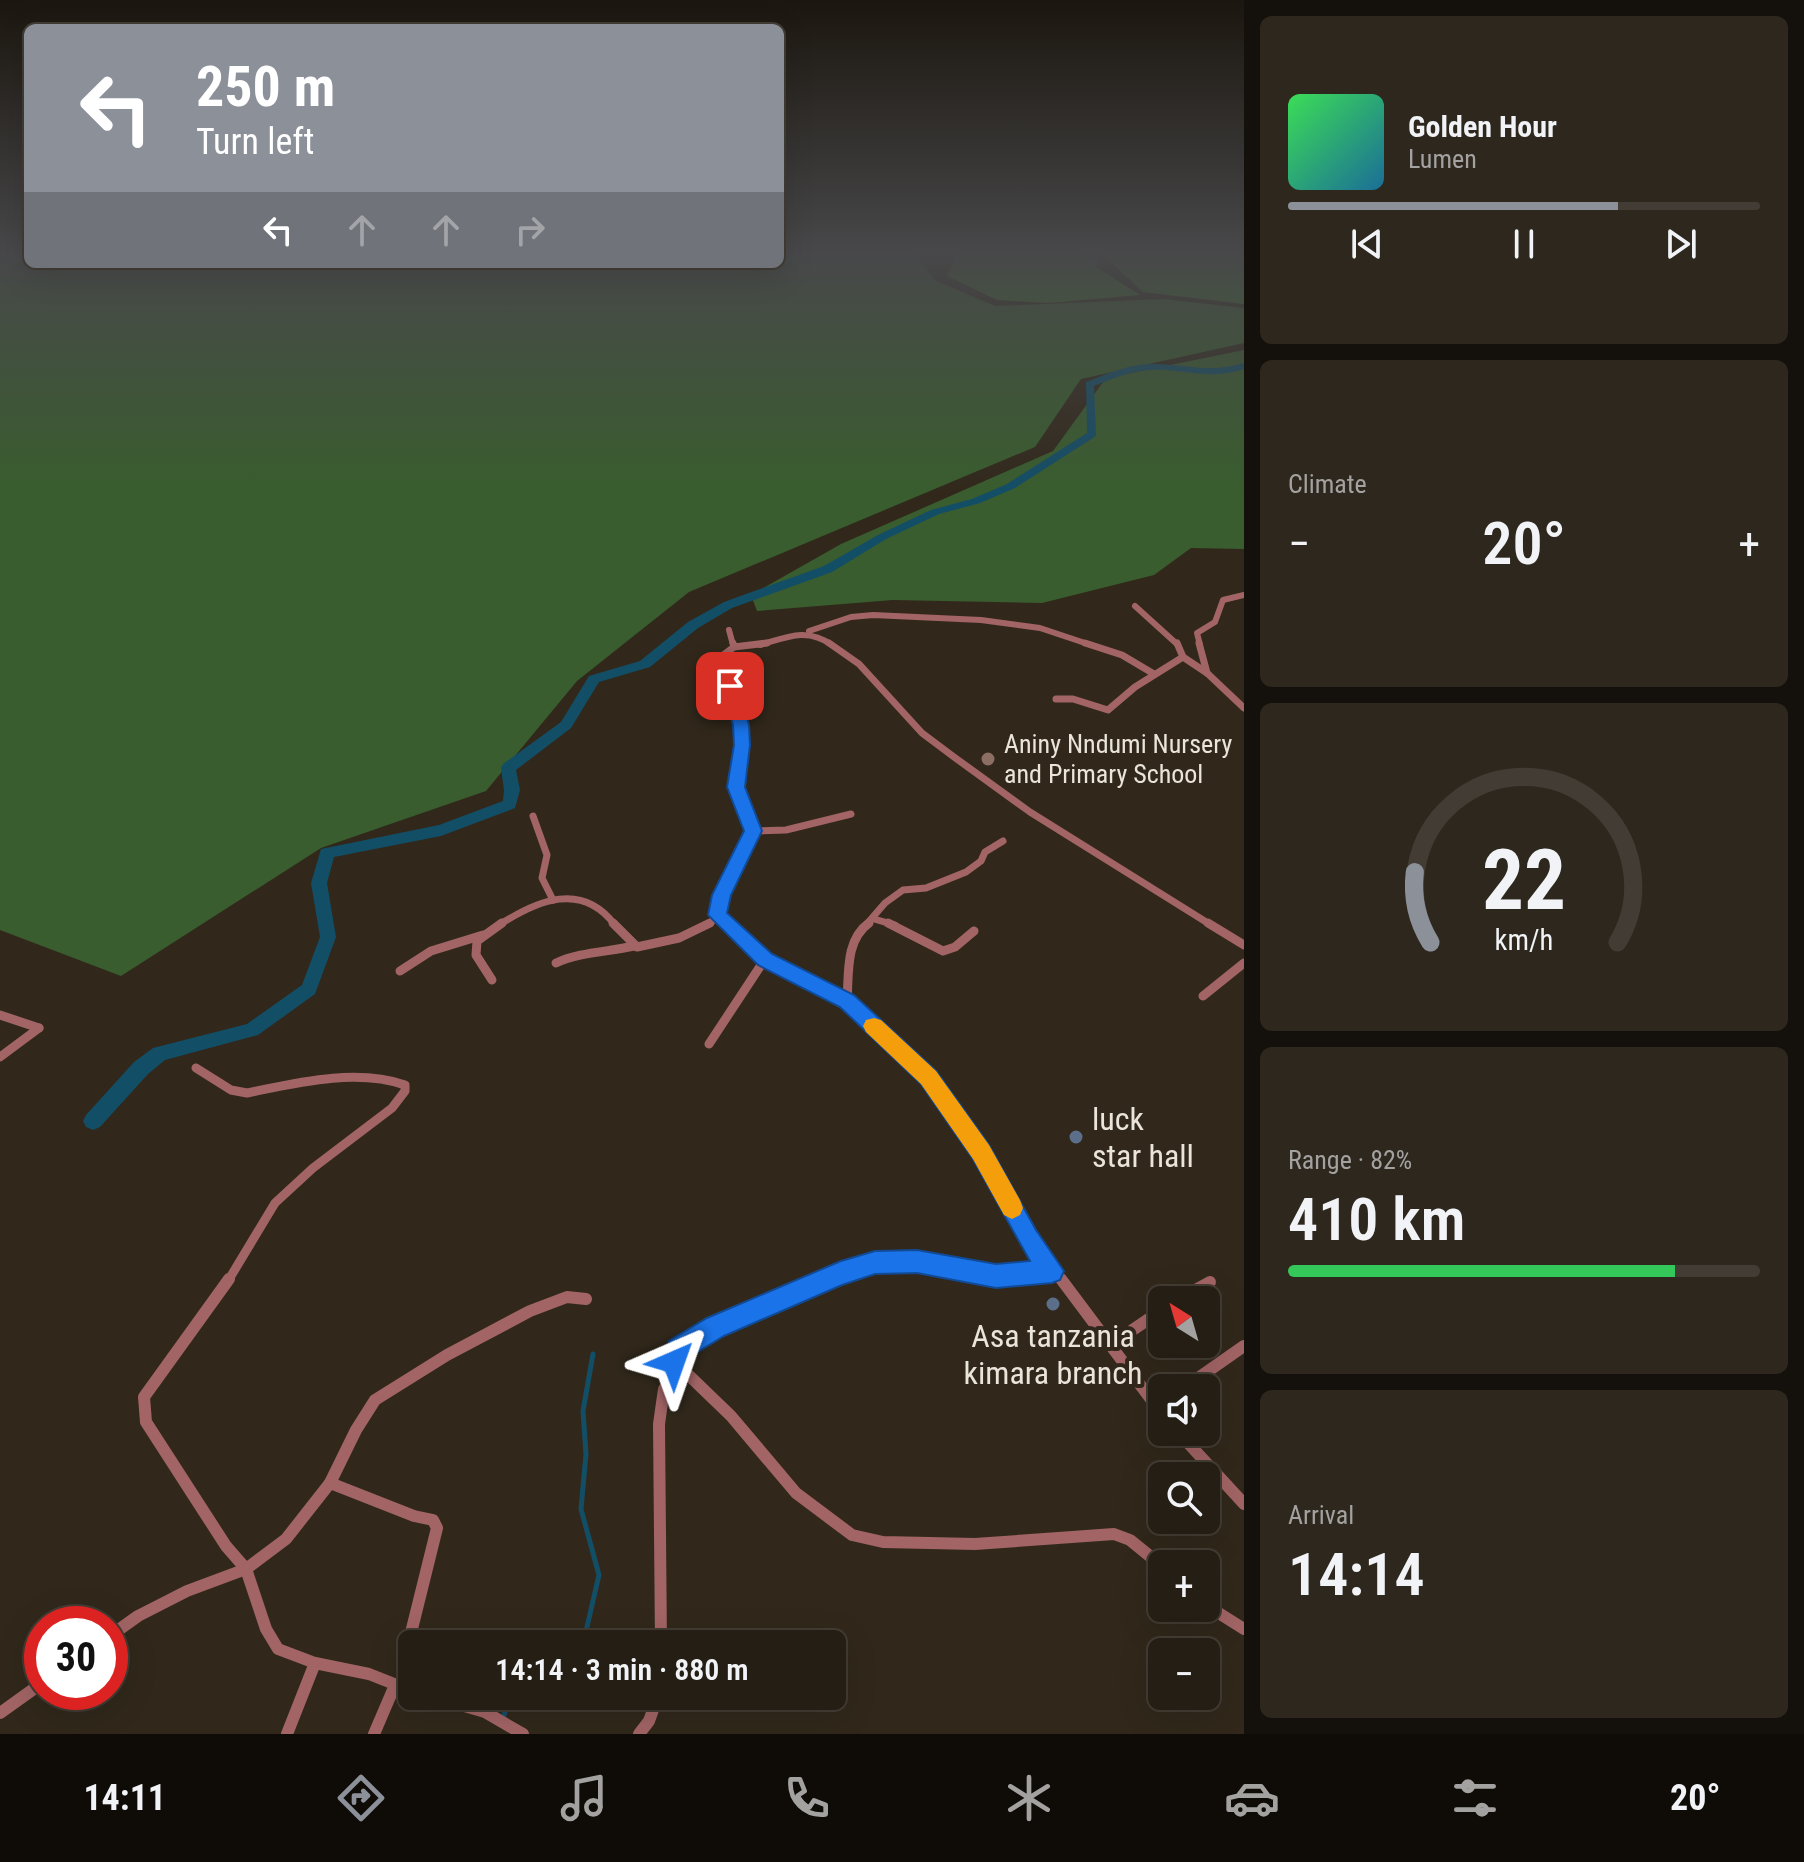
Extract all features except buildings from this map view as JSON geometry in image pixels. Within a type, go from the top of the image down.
[{"type":"street","points":[[1207,673],[1197,633],[1215,622],[1223,600],[1244,595]]},
{"type":"street","points":[[1135,606],[1177,643],[1183,657],[1207,673],[1244,708]]},
{"type":"street","points":[[556,963],[576,954],[599,954],[666,942],[701,928],[718,915],[722,895],[753,831],[736,787],[741,762],[741,725],[730,686],[716,665],[718,659],[734,647],[762,644],[851,617],[873,615],[1024,625],[1054,631],[1122,655],[1154,674]]},
{"type":"street","points":[[729,630],[734,647]]},
{"type":"street","points":[[808,632],[851,657],[922,733],[1014,800],[1198,919],[1244,945]]},
{"type":"street","points":[[1056,699],[1073,699],[1105,711],[1154,674],[1183,657]]},
{"type":"street","points":[[753,831],[761,834],[787,827],[809,826],[851,814]]},
{"type":"street","points":[[533,816],[549,859],[550,866],[542,878],[553,900]]},
{"type":"street","points":[[847,1001],[851,947],[859,930],[874,919],[882,906],[899,892],[926,888],[966,872],[981,861],[985,852],[1003,841]]},
{"type":"street","points":[[492,980],[475,950],[477,941],[524,910],[553,900],[578,899],[593,903],[634,946]]},
{"type":"street","points":[[718,915],[765,959],[847,1001],[929,1078],[981,1152],[1028,1238],[1148,1393]]},
{"type":"street","points":[[874,919],[896,925],[943,951],[955,947],[974,931]]},
{"type":"street","points":[[400,971],[431,951],[487,933]]},
{"type":"street","points":[[709,1044],[765,959]]},
{"type":"street","points":[[1203,996],[1244,963]]},
{"type":"street","points":[[0,1015],[39,1028],[0,1057]]},
{"type":"street","points":[[196,1068],[231,1090],[247,1093],[372,1078],[395,1079],[405,1085],[405,1091],[392,1108],[313,1168],[275,1203],[230,1278],[144,1397],[146,1422],[226,1546],[246,1569],[266,1629],[278,1649],[315,1663],[369,1674],[398,1686]]},
{"type":"street","points":[[1052,1271],[983,1275],[905,1261],[862,1266],[697,1336],[676,1353],[674,1361],[731,1416],[796,1493],[852,1535],[905,1543],[1004,1544],[1114,1534],[1130,1540],[1148,1555]]},
{"type":"street","points":[[1203,1286],[1210,1282]]},
{"type":"street","points":[[128,1623],[187,1591],[246,1569],[286,1539],[330,1483],[356,1430],[375,1400],[447,1355],[530,1311],[567,1297],[586,1299]]},
{"type":"street","points":[[1112,1344],[1148,1320]]},
{"type":"street","points":[[1201,1374],[1244,1346]]},
{"type":"street","points":[[662,1630],[659,1424],[664,1389],[679,1368]]},
{"type":"street","points":[[1191,1446],[1244,1504]]},
{"type":"street","points":[[330,1483],[414,1516],[433,1520],[437,1528],[412,1630]]},
{"type":"street","points":[[1220,1614],[1244,1629]]},
{"type":"street","points":[[287,1734],[315,1663]]},
{"type":"street","points":[[0,1713],[24,1696]]},
{"type":"street","points":[[374,1734],[398,1697]]},
{"type":"street","points":[[478,1710],[523,1734]]},
{"type":"street","points":[[639,1734],[653,1710]]},
{"type":"green space","points":[[0,332],[1244,332],[1244,343],[1081,379],[1035,447],[689,592],[577,681],[486,791],[321,848],[121,976],[0,930]]},
{"type":"green space","points":[[1244,350],[1244,549],[1191,548],[1154,575],[1042,603],[893,600],[757,611],[751,595],[841,544],[1053,451],[1106,378]]},
{"type":"waterway","points":[[93,1121],[141,1068],[160,1054],[252,1030],[309,989],[328,937],[319,883],[327,853],[441,830],[510,804],[512,790],[508,768],[566,725],[594,679],[645,664],[693,625],[728,605],[828,569],[882,537],[935,512],[976,501],[1011,486],[1092,434],[1089,384],[1140,368],[1210,373],[1244,366]]},
{"type":"waterway","points":[[586,1630],[599,1575],[581,1509],[586,1454],[583,1411],[593,1354]]},
{"type":"waterway","points":[[503,1719],[505,1710]]},
{"type":"slow traffic","points":[[874,1026],[929,1078],[981,1152],[1012,1208]]},
{"type":"place","name":"Aniny Nndumi Nursery and Primary School","points":[[988,759]]},
{"type":"place","name":"luck star hall","points":[[1076,1137]]},
{"type":"place","name":"Asa tanzania kimara branch","points":[[1053,1304]]},
{"type":"route","points":[[674,1362],[678,1350],[715,1327],[841,1273],[875,1263],[917,1262],[996,1276],[1052,1271],[1028,1238],[981,1152],[917,1065],[847,1001],[823,986],[765,959],[718,915],[722,895],[753,831],[736,787],[741,762],[741,725],[730,686]]}]
